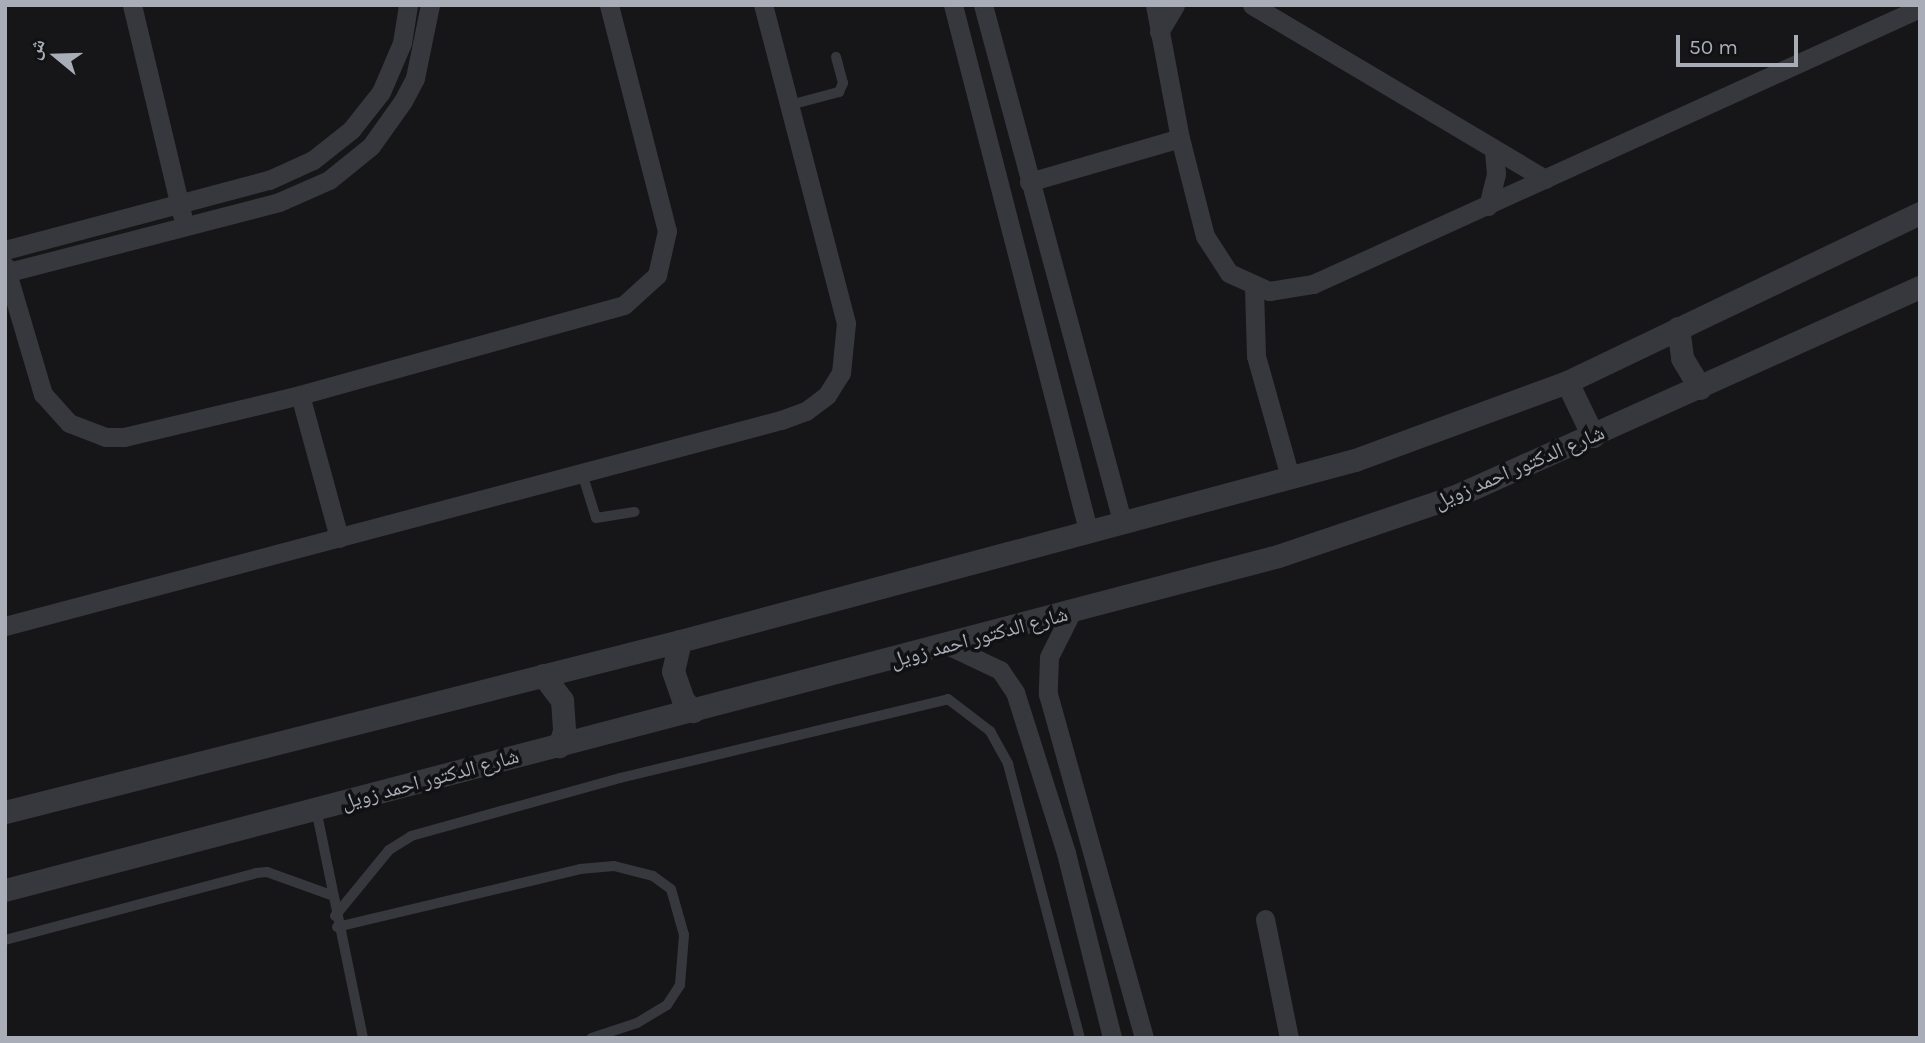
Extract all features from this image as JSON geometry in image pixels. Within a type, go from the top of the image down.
[{"type":"street","points":[[132,5],[185,226]]},
{"type":"street","points":[[5,250],[269,180],[333,146],[367,112],[393,71],[408,5]]},
{"type":"street","points":[[430,5],[415,78],[389,124],[351,164],[305,193],[6,271],[43,394],[54,410],[86,432],[124,437],[300,395],[624,305],[657,275],[667,231],[609,5]]},
{"type":"street","points":[[5,626],[806,411],[827,395],[841,373],[846,323],[763,5]]},
{"type":"street","points":[[953,5],[1088,530]]},
{"type":"street","points":[[983,5],[1122,521]]},
{"type":"street","points":[[1155,5],[1180,138],[1214,256],[1229,273],[1254,288],[1292,291],[1488,206],[1913,8]]},
{"type":"street","points":[[1159,32],[1175,5]]},
{"type":"street","points":[[1252,5],[1545,179]]},
{"type":"street","points":[[1029,182],[1180,138]]},
{"type":"street","points":[[1488,206],[1496,174],[1494,149]]},
{"type":"street","points":[[5,812],[680,641],[1290,477],[1432,434],[1567,382],[1920,213]]},
{"type":"street","name":"شارع الدكتور احمد زويل","points":[[5,890],[1072,613],[1279,556],[1408,514],[1593,436],[1920,287]]},
{"type":"street","points":[[1254,288],[1256,356],[1290,477]]},
{"type":"street","points":[[1678,328],[1682,358],[1700,388]]},
{"type":"street","points":[[1567,382],[1593,436]]},
{"type":"street","points":[[300,395],[339,538]]},
{"type":"street","points":[[1072,613],[1055,641],[1046,676],[1144,1038]]},
{"type":"street","points":[[680,641],[673,671],[683,700],[693,711]]},
{"type":"street","points":[[947,645],[1000,670],[1015,692],[1066,853],[1112,1038]]},
{"type":"street","points":[[543,675],[563,708],[559,746]]},
{"type":"street","points":[[1066,853],[1093,845]]},
{"type":"street","points":[[1265,919],[1289,1038]]},
{"type":"lane","points":[[790,105],[839,92],[843,83],[836,57]]},
{"type":"lane","points":[[582,473],[596,518],[635,512]]},
{"type":"lane","points":[[336,922],[389,850],[411,836],[620,778],[948,699],[990,731],[1008,764],[1080,1038]]},
{"type":"lane","points":[[316,809],[336,922],[363,1038]]},
{"type":"lane","points":[[336,922],[580,869],[614,866],[653,876],[671,889],[684,935],[680,985],[667,1005],[637,1023],[591,1038]]},
{"type":"lane","points":[[5,940],[256,873],[278,876],[331,895]]}]
